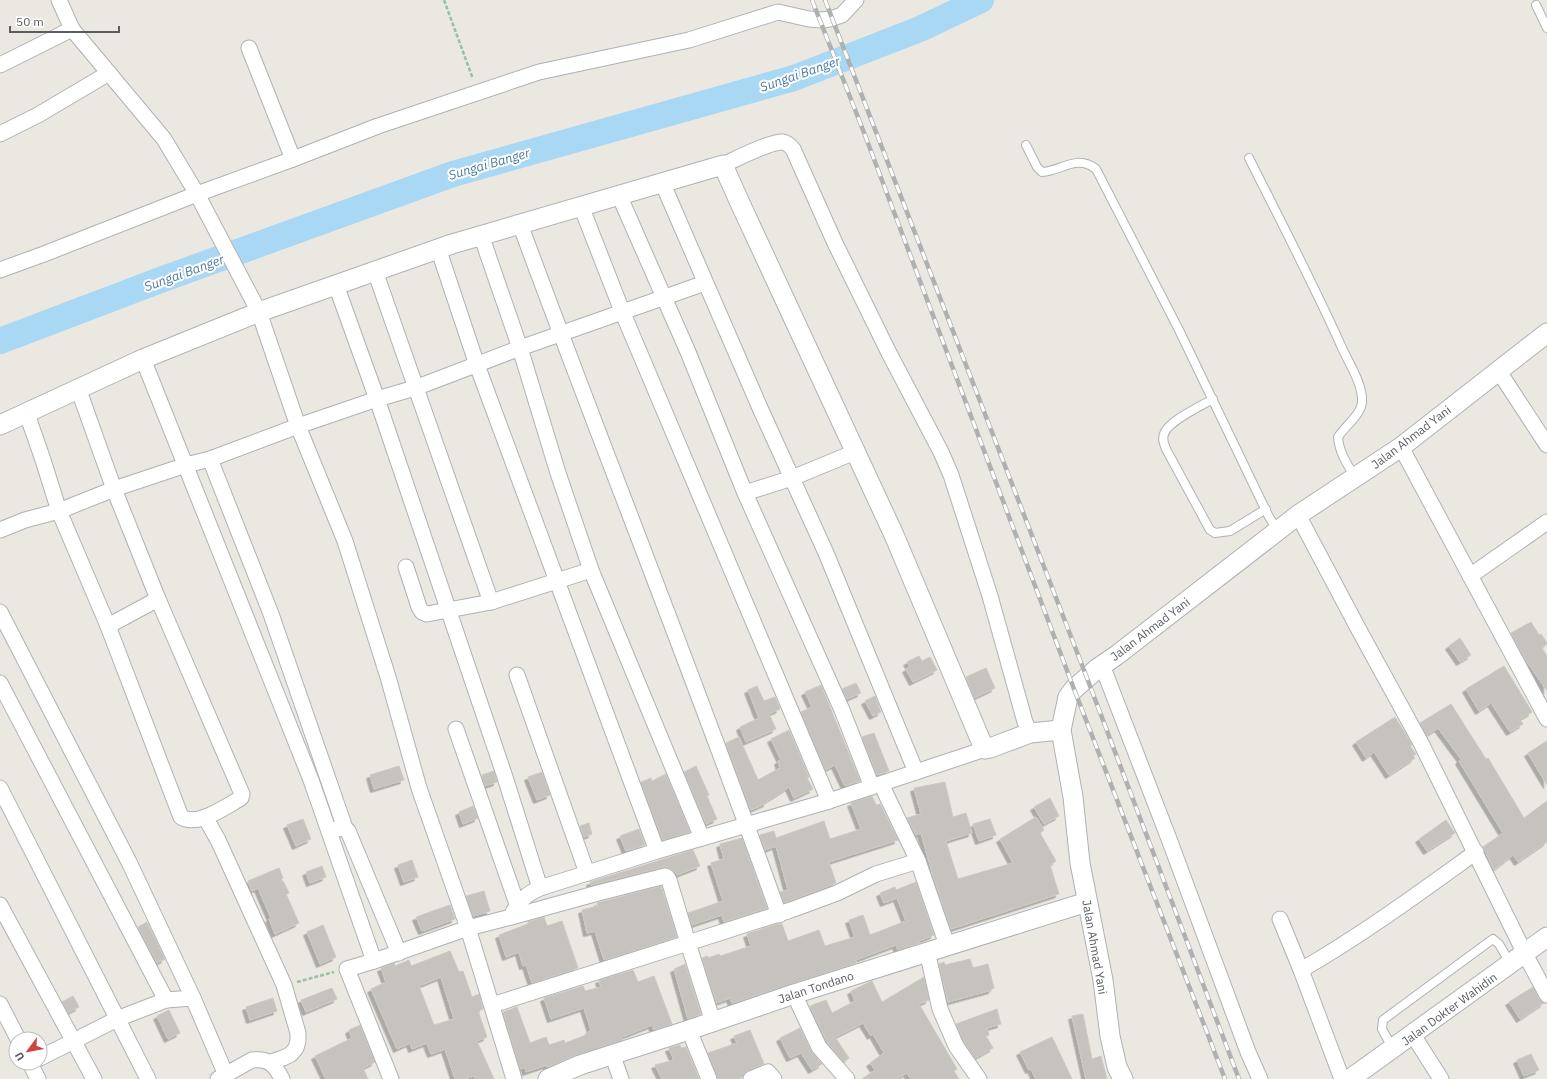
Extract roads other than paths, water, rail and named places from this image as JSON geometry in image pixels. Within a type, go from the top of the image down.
[{"type":"street","points":[[59,0],[72,29],[164,140],[199,197],[256,308],[298,426],[345,541],[388,677],[419,788],[468,928],[514,1079]]},
{"type":"street","points":[[0,270],[130,221],[199,197],[378,126],[539,72],[689,40],[778,12],[809,19],[830,19],[842,15],[856,0]]},
{"type":"street","points":[[0,65],[72,29]]},
{"type":"street","points":[[249,48],[293,159]]},
{"type":"street","points":[[0,134],[38,115],[108,73]]},
{"type":"street","points":[[0,425],[26,414],[78,388],[256,308],[336,285],[438,248],[723,165],[771,144],[781,142],[787,143],[793,149],[846,264],[951,475],[990,596],[1025,722],[1046,731]]},
{"type":"street","points":[[723,165],[894,535],[985,749]]},
{"type":"street","points":[[662,182],[760,408],[826,553],[916,772]]},
{"type":"street","points":[[619,195],[719,425],[745,493],[842,710],[877,786],[918,860],[947,945]]},
{"type":"street","points":[[581,206],[622,311],[829,801]]},
{"type":"street","points":[[520,224],[747,825],[779,915]]},
{"type":"street","points":[[481,235],[520,348],[558,473],[591,570],[702,838]]},
{"type":"street","points":[[438,248],[477,365],[657,851]]},
{"type":"street","points":[[376,271],[490,602]]},
{"type":"street","points":[[0,530],[25,520],[59,511],[114,489],[186,465],[210,459],[298,426],[377,399],[416,388],[520,348],[705,282]]},
{"type":"street","points":[[336,285],[377,399],[504,774],[540,888]]},
{"type":"street","name":"Jalan Ahmad Yani","points":[[1123,1079],[1117,1067],[1110,1036],[1103,980],[1080,863],[1073,797],[1046,731],[1074,689],[1102,666],[1298,516],[1401,447],[1547,333]]},
{"type":"street","points":[[143,359],[311,780],[327,830],[374,961]]},
{"type":"street","points":[[1498,370],[1547,444]]},
{"type":"street","points":[[26,414],[44,460],[59,511],[108,626],[180,817],[187,820],[205,817],[241,798],[242,794],[158,600],[114,489],[78,388]]},
{"type":"street","points":[[1401,447],[1470,576],[1542,698],[1547,719]]},
{"type":"street","points":[[745,493],[792,478],[855,452]]},
{"type":"street","points":[[210,459],[271,614],[345,828],[350,836],[399,952]]},
{"type":"street","points":[[1298,516],[1358,630],[1421,743],[1476,852],[1518,959],[1547,995]]},
{"type":"street","points":[[1470,576],[1547,522]]},
{"type":"street","points":[[406,567],[419,607],[422,612],[427,614],[490,602],[591,570]]},
{"type":"street","points":[[108,626],[158,600]]},
{"type":"street","points":[[0,612],[129,862],[193,998],[222,1077],[252,1060],[262,1059],[271,1062],[276,1066],[282,1079]]},
{"type":"street","points":[[1102,666],[1169,838],[1248,1052],[1260,1079]]},
{"type":"street","points":[[517,675],[587,873]]},
{"type":"street","points":[[0,683],[166,1000]]},
{"type":"street","points":[[456,729],[514,910]]},
{"type":"street","points":[[514,910],[534,891],[540,888],[657,851],[829,801],[985,749],[1046,731]]},
{"type":"street","points":[[0,788],[148,1079]]},
{"type":"street","points":[[205,817],[218,840],[284,985],[298,1033],[296,1048],[291,1054],[271,1062]]},
{"type":"street","points":[[327,830],[345,828]]},
{"type":"street","points":[[1301,970],[1336,950],[1410,900],[1476,852]]},
{"type":"street","points":[[492,1005],[779,915],[837,893],[886,870],[918,860]]},
{"type":"street","points":[[391,1079],[347,969],[468,928],[514,910],[598,893],[665,876],[668,877],[669,880],[713,1022]]},
{"type":"street","name":"Jalan Tondano","points":[[548,1079],[580,1065],[794,994],[1087,902]]},
{"type":"street","points":[[0,905],[94,1079]]},
{"type":"street","points":[[1280,919],[1342,1079]]},
{"type":"street","name":"Jalan Dokter Wahidin","points":[[1350,1079],[1547,937]]},
{"type":"street","points":[[927,951],[940,1009],[956,1046],[979,1079]]},
{"type":"street","points":[[794,994],[819,1047],[846,1079]]},
{"type":"street","points":[[48,1054],[117,1019],[166,1000],[193,998]]},
{"type":"street","points":[[0,1004],[14,1031]]},
{"type":"street","points":[[689,1030],[709,1079]]},
{"type":"street","points":[[1413,1035],[1441,1079]]},
{"type":"street","points":[[612,1054],[621,1079]]},
{"type":"street","points":[[751,1079],[768,1072],[774,1079]]},
{"type":"lane","points":[[1536,5],[1547,28]]},
{"type":"lane","points":[[1026,145],[1037,167],[1042,172],[1075,163],[1089,164],[1096,169],[1179,330],[1212,400],[1278,531]]},
{"type":"lane","points":[[1250,158],[1329,318],[1359,384],[1362,403],[1358,411],[1338,437],[1339,447],[1355,477]]},
{"type":"lane","points":[[1212,400],[1169,426],[1164,434],[1166,449],[1210,530],[1215,533],[1230,530],[1266,509]]},
{"type":"lane","points":[[1393,1049],[1382,1029],[1383,1020],[1486,944],[1493,940],[1518,959]]},
{"type":"waterway","name":"Sungai Banger","points":[[0,341],[163,279],[453,174],[794,78],[920,29],[981,0]]},
{"type":"railway","points":[[812,0],[863,130],[1074,689],[1225,1079]]},
{"type":"railway","points":[[825,0],[1087,678],[1239,1079]]}]
